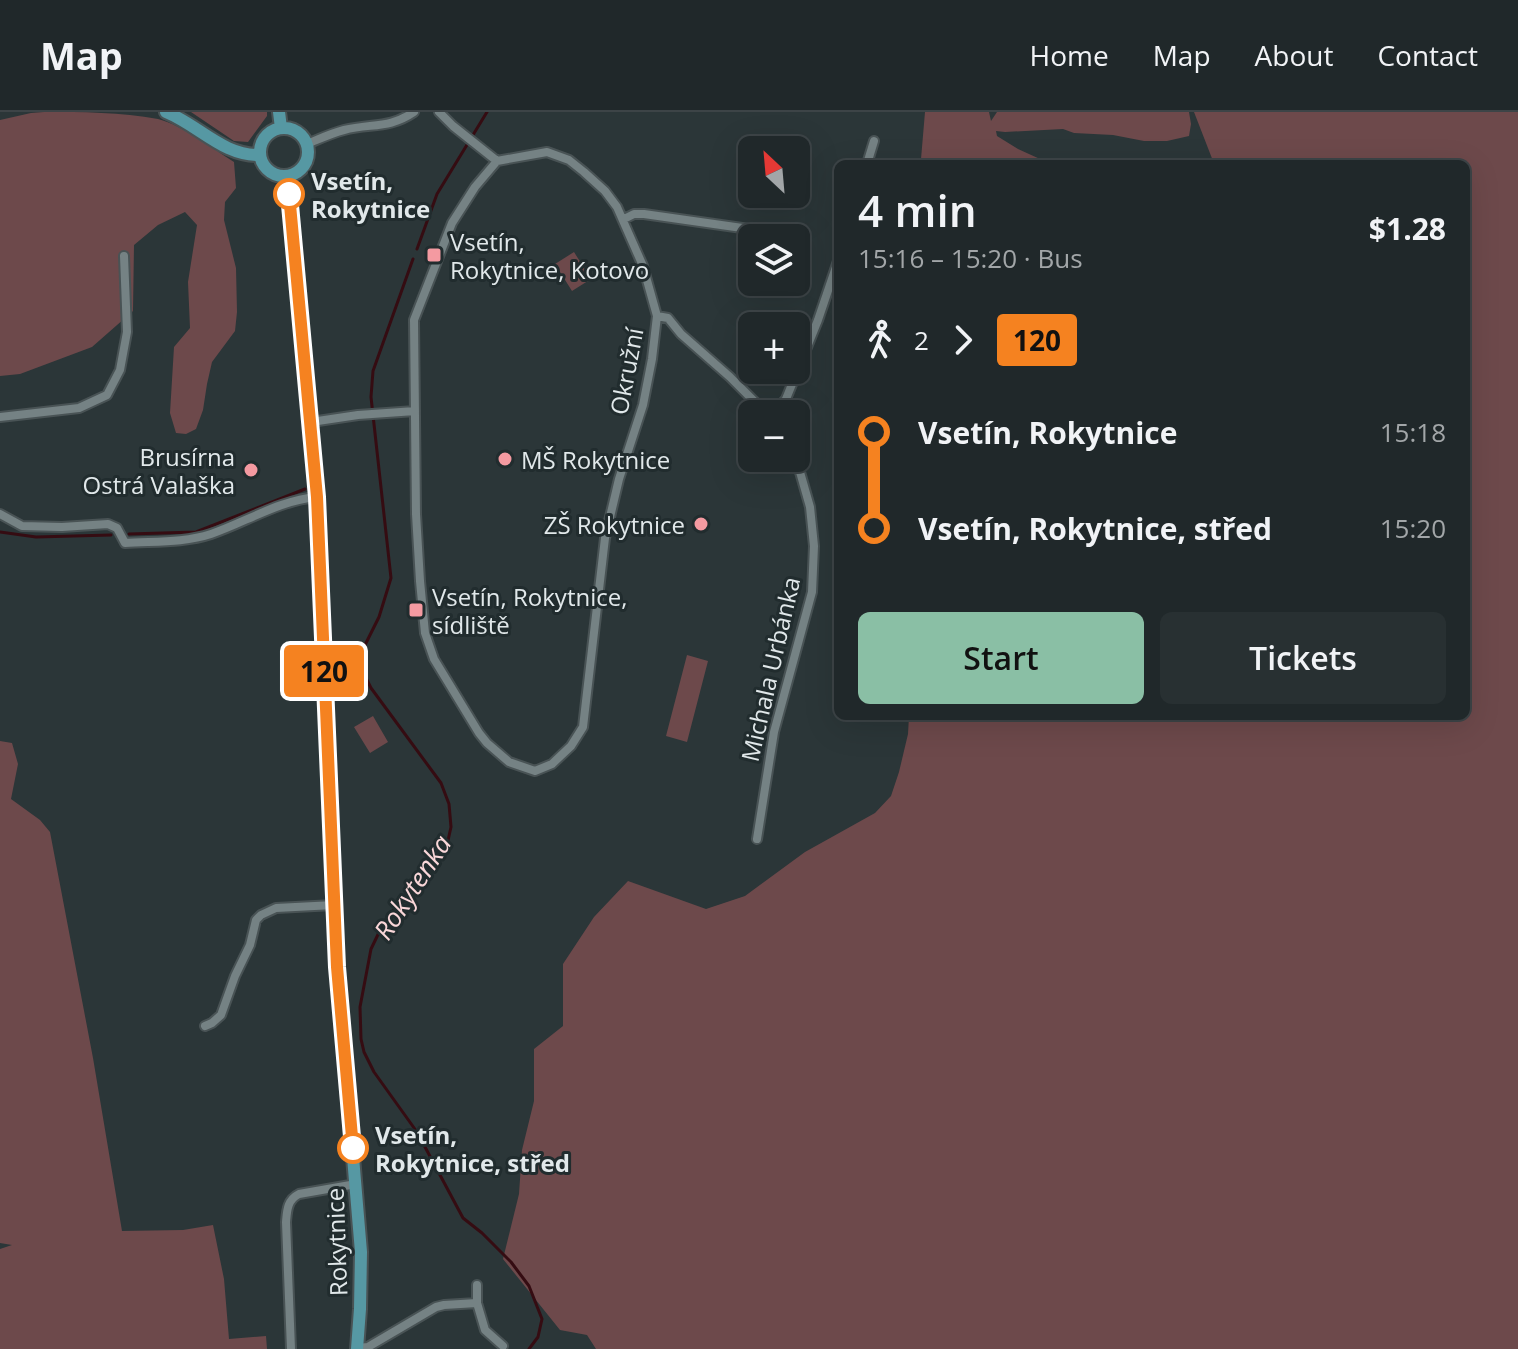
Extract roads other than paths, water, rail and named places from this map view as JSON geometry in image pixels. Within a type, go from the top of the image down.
[{"type":"main road","points":[[166,112],[186,121],[232,151],[260,155]]},
{"type":"main road","points":[[279,112],[281,128]]},
{"type":"main road","points":[[281,128],[297,132],[307,144],[308,155],[304,165],[287,176],[269,171],[260,155],[265,137],[281,128]]},
{"type":"main road","name":"Rokytnice","points":[[287,176],[317,497],[334,905],[361,1280],[357,1348]]},
{"type":"street","points":[[307,144],[345,130],[386,125],[405,119],[414,112]]},
{"type":"street","points":[[439,112],[497,161]]},
{"type":"street","points":[[868,160],[874,141]]},
{"type":"street","name":"Okružní","points":[[534,153],[557,154],[569,160],[605,191],[624,219],[643,266],[657,316],[652,359],[643,405],[619,479],[605,538],[583,727],[562,755],[552,764],[535,771],[509,762],[479,733],[434,659],[425,633],[416,514],[414,320],[452,223],[475,187],[497,161],[534,153]]},
{"type":"street","points":[[624,219],[634,214],[644,214],[738,227]]},
{"type":"street","points":[[0,417],[79,408],[107,395],[120,370],[127,332],[124,256]]},
{"type":"street","points":[[785,400],[834,273]]},
{"type":"street","points":[[657,316],[668,318],[681,334],[753,400]]},
{"type":"street","points":[[311,422],[415,411]]},
{"type":"street","name":"Michala Urbánka","points":[[757,839],[774,732],[812,592],[814,546],[809,503],[800,472]]},
{"type":"street","points":[[0,514],[22,526],[108,524],[117,528],[125,543],[196,538],[300,500],[317,497]]},
{"type":"street","points":[[205,1026],[221,1015],[250,945],[256,920],[261,915],[276,908],[334,905]]},
{"type":"street","points":[[291,1349],[286,1222],[289,1205],[299,1194],[356,1184]]},
{"type":"street","points":[[477,1285],[477,1303],[485,1330],[503,1346]]},
{"type":"street","points":[[357,1348],[368,1347],[436,1307],[477,1303]]},
{"type":"waterway","name":"Rokytenka","points":[[417,249],[437,194],[487,112]]},
{"type":"waterway","name":"Rokytenka","points":[[413,259],[373,371],[371,397],[391,578],[379,617],[362,651],[364,674],[371,688],[441,783],[449,804],[451,827],[447,845],[384,922],[371,949],[360,1007],[361,1039],[374,1072],[417,1132],[463,1218],[511,1262],[529,1286],[542,1319],[538,1337],[529,1349]]},
{"type":"waterway","points":[[129,534],[196,532],[305,489]]},
{"type":"waterway","points":[[0,532],[36,537],[111,535]]},
{"type":"place","name":"Vsetín, Rokytnice","points":[[289,194]]},
{"type":"place","name":"Vsetín, Rokytnice, Kotovo","points":[[434,255]]},
{"type":"place","name":"MŠ Rokytnice","points":[[505,459]]},
{"type":"place","name":"Brusírna Ostrá Valaška","points":[[251,470]]},
{"type":"place","name":"ZŠ Rokytnice","points":[[701,524]]},
{"type":"place","name":"Vsetín, Rokytnice, sídliště","points":[[416,610]]},
{"type":"place","name":"Vsetín, Rokytnice, střed","points":[[353,1148]]}]
